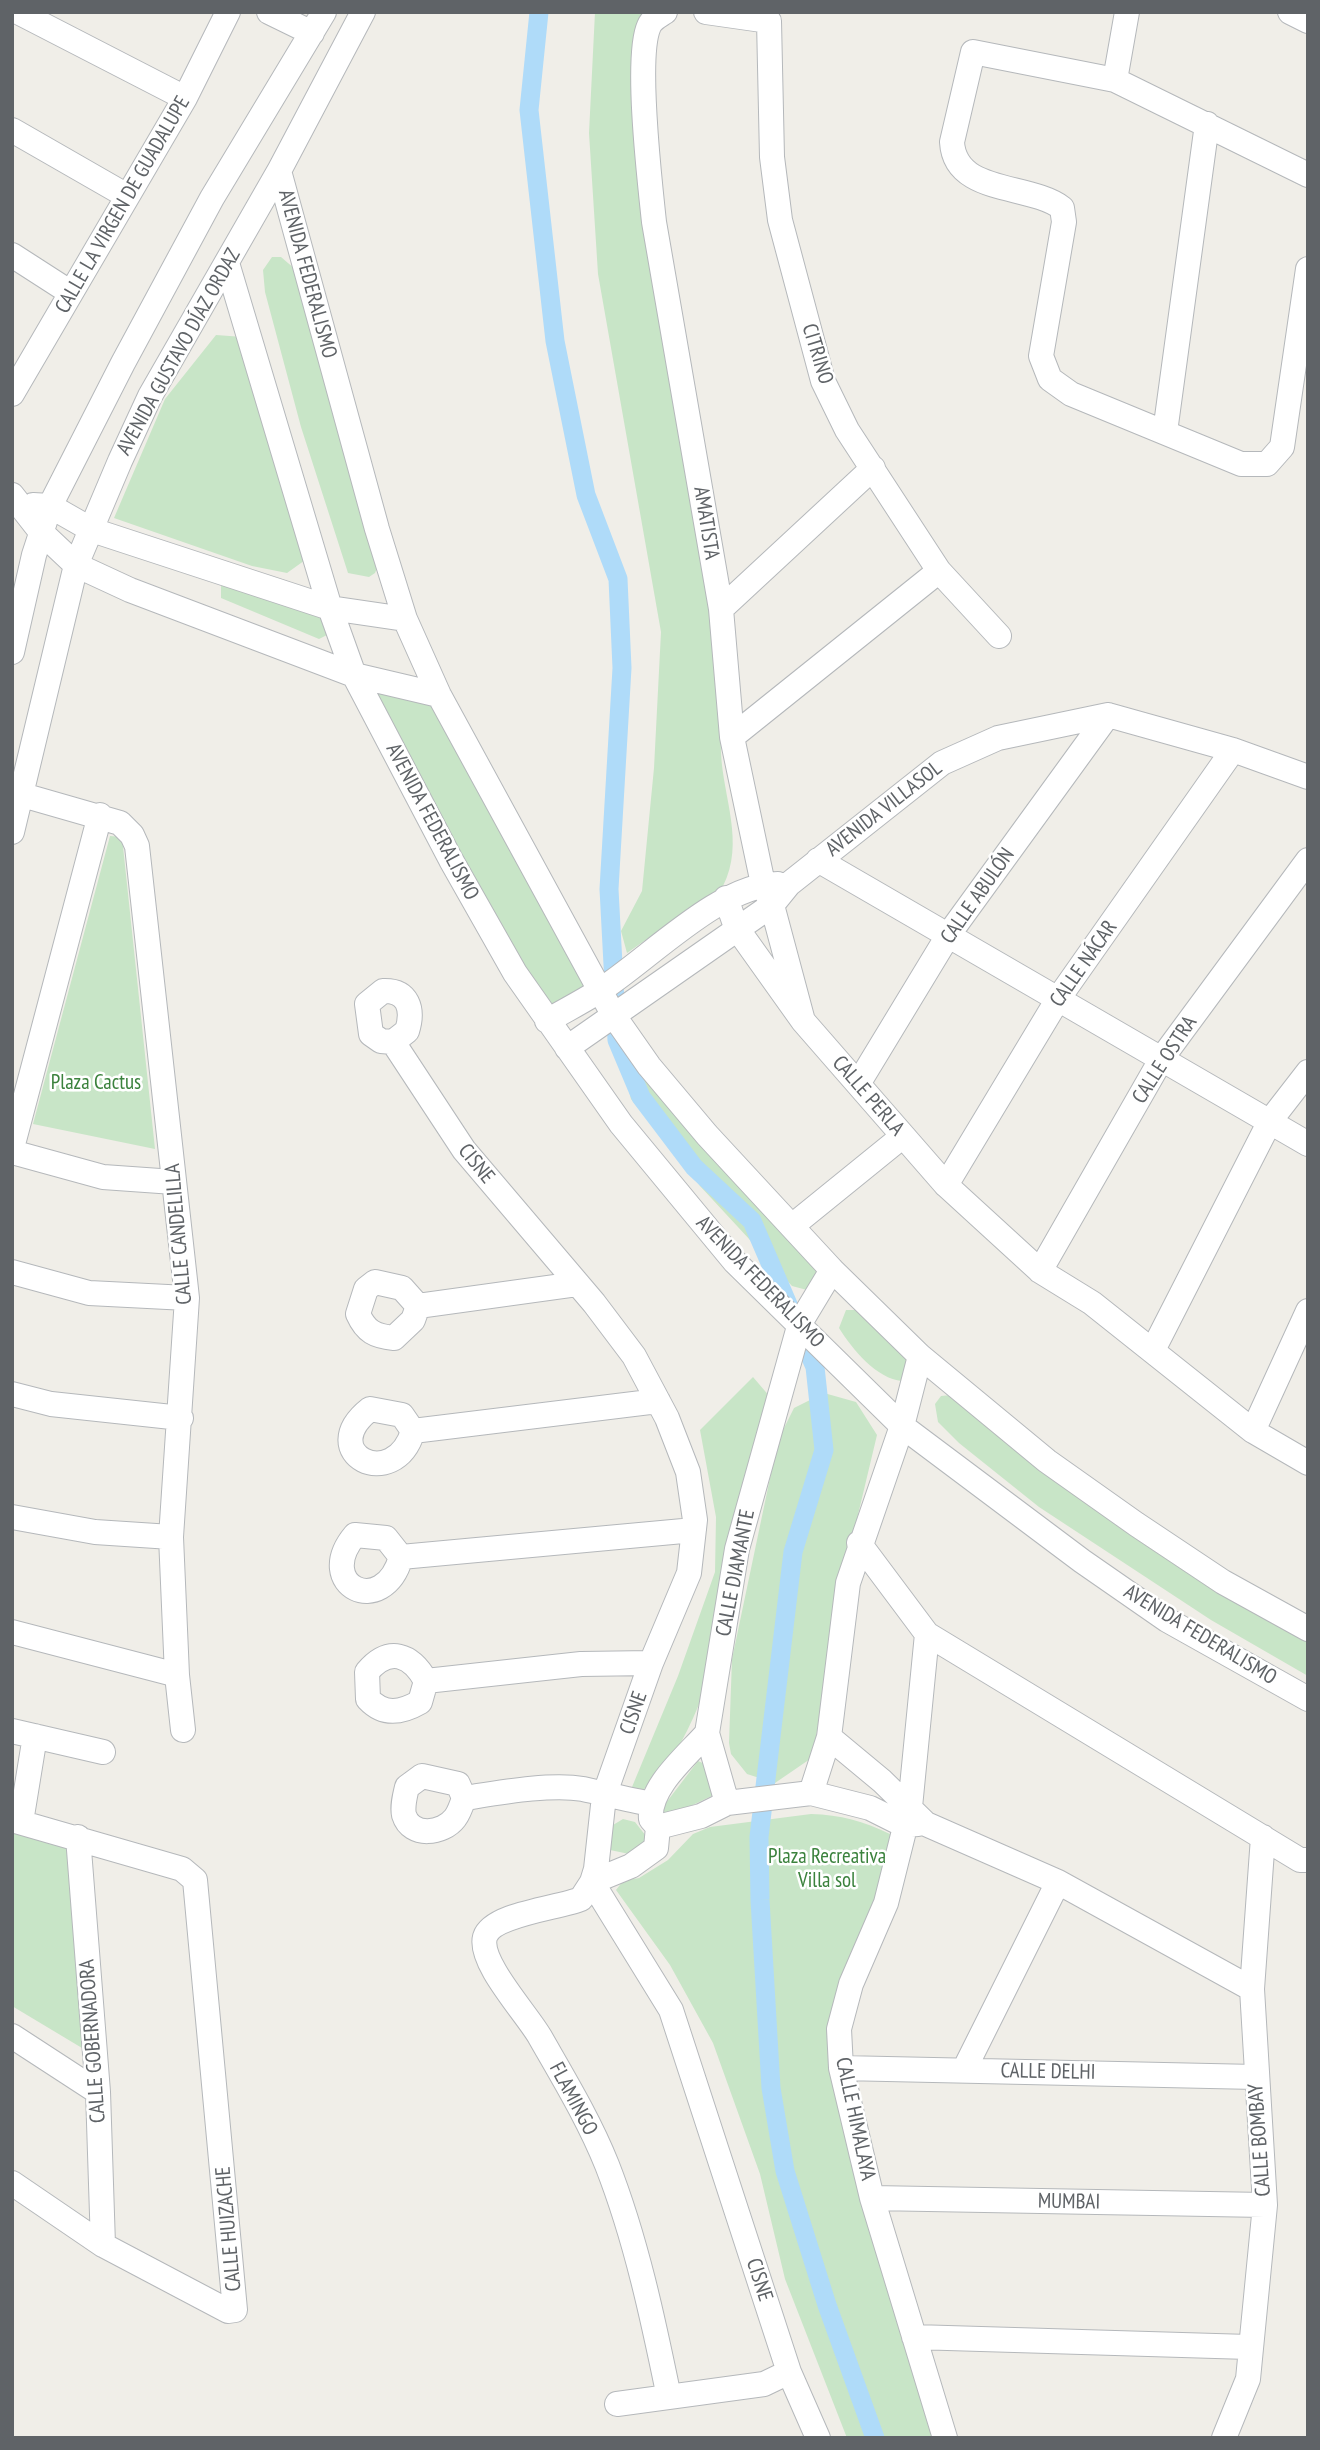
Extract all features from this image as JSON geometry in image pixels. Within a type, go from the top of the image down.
[{"type":"street","points":[[18,12],[185,98]]},
{"type":"street","name":"CALLE LA VIRGEN DE GUADALUPE","points":[[12,394],[185,98],[228,12]]},
{"type":"street","points":[[269,12],[318,23]]},
{"type":"street","name":"AVENIDA GUSTAVO DÍAZ ORDAZ","points":[[12,832],[17,794],[76,565],[150,396],[228,263],[363,12]]},
{"type":"street","name":"CITRINO","points":[[706,12],[769,21],[772,157],[780,220],[790,267],[823,381],[847,429],[939,571],[999,636]]},
{"type":"street","points":[[1115,80],[1127,12]]},
{"type":"street","points":[[1290,12],[1308,21]]},
{"type":"street","name":"AMATISTA","points":[[659,16],[644,45],[648,163],[654,222],[720,609],[732,737],[767,894],[803,1021]]},
{"type":"street","name":"AVENIDA GUSTAVO DÍAZ ORDAZ","points":[[12,652],[29,546],[122,363],[212,198],[318,23]]},
{"type":"street","points":[[1308,175],[1115,80],[973,52],[952,142],[958,166],[971,175],[1062,208],[1064,222],[1041,356],[1050,379],[1071,394],[1250,467],[1267,464],[1277,456],[1282,447],[1308,269]]},
{"type":"street","points":[[1166,432],[1207,124]]},
{"type":"street","points":[[12,130],[127,197]]},
{"type":"street","name":"AVENIDA FEDERALISMO","points":[[279,171],[377,528],[405,618],[439,695],[599,991],[649,1066],[707,1135],[832,1270],[919,1356],[1047,1461],[1136,1524],[1223,1582],[1308,1629]]},
{"type":"street","points":[[12,256],[71,293]]},
{"type":"street","name":"AVENIDA FEDERALISMO","points":[[228,263],[330,608],[354,675],[451,860],[515,973],[621,1124],[734,1262],[800,1323],[902,1426],[1082,1561],[1167,1620],[1308,1699]]},
{"type":"street","points":[[720,609],[873,468]]},
{"type":"street","points":[[405,618],[330,608],[92,530],[50,506],[17,500],[29,546],[130,590],[354,675],[439,695]]},
{"type":"street","points":[[732,737],[939,571]]},
{"type":"street","name":"AVENIDA VILLASOL","points":[[547,1021],[599,991],[726,898],[767,894],[789,884],[942,762],[998,738],[1108,715],[1233,750],[1308,777]]},
{"type":"street","name":"CALLE ABULÓN","points":[[858,1084],[949,934],[1108,715]]},
{"type":"street","name":"CALLE NÁCAR","points":[[946,1185],[1058,999],[1233,750]]},
{"type":"street","name":"CALLE CANDELILLA","points":[[17,794],[100,816],[127,828],[137,846],[187,1298],[172,1538],[177,1675],[183,1730]]},
{"type":"street","points":[[100,816],[12,1150],[103,1177],[174,1182]]},
{"type":"street","points":[[818,860],[1308,1144]]},
{"type":"street","name":"CALLE OSTRA","points":[[1040,1271],[1162,1058],[1308,860]]},
{"type":"street","name":"AVENIDA VILLASOL","points":[[567,1048],[736,927],[767,894]]},
{"type":"street","name":"CALLE PERLA","points":[[726,898],[736,927],[803,1021],[946,1185],[1040,1271],[1092,1303],[1253,1431],[1308,1463]]},
{"type":"street","name":"CISNE","points":[[393,1042],[464,1150],[634,1356],[658,1401],[688,1472],[694,1530],[689,1573],[651,1663],[604,1796],[593,1882],[671,2010],[789,2372],[818,2438]]},
{"type":"street","points":[[1153,1350],[1270,1121],[1308,1072]]},
{"type":"street","points":[[792,1226],[903,1136]]},
{"type":"street","name":"CALLE DIAMANTE","points":[[726,1803],[707,1733],[737,1549],[800,1323],[832,1270]]},
{"type":"street","points":[[12,1272],[89,1293],[187,1298]]},
{"type":"street","points":[[418,1306],[577,1284]]},
{"type":"street","points":[[1253,1431],[1308,1311]]},
{"type":"street","points":[[811,1793],[829,1737],[848,1583],[859,1544],[902,1426],[919,1356]]},
{"type":"street","points":[[12,1394],[51,1404],[181,1418]]},
{"type":"street","points":[[413,1431],[658,1401]]},
{"type":"street","points":[[12,1517],[95,1532],[172,1538]]},
{"type":"street","points":[[401,1557],[694,1530]]},
{"type":"street","points":[[859,1544],[928,1634],[1300,1860],[1308,1860]]},
{"type":"street","points":[[12,1632],[177,1675]]},
{"type":"street","name":"CALLE HIMALAYA","points":[[928,1634],[913,1818],[886,1903],[842,2009],[839,2029],[841,2068],[872,2198],[945,2438]]},
{"type":"street","points":[[426,1681],[581,1664],[651,1663]]},
{"type":"street","points":[[593,1882],[631,1866],[656,1848],[655,1816],[662,1786],[707,1733]]},
{"type":"street","points":[[78,1837],[17,1821],[24,1734],[103,1752]]},
{"type":"street","points":[[829,1737],[913,1818]]},
{"type":"street","points":[[464,1798],[582,1789],[655,1816],[701,1816],[726,1803],[811,1793],[913,1818],[1058,1882],[1252,1989]]},
{"type":"street","name":"CALLE HUIZACHE","points":[[12,2183],[103,2245],[228,2311],[235,2310],[198,1890],[191,1875],[182,1869],[78,1837]]},
{"type":"street","name":"CALLE GOBERNADORA","points":[[78,1837],[98,2092],[103,2245]]},
{"type":"street","name":"CALLE BOMBAY","points":[[1224,2438],[1248,2379],[1249,2347],[1265,2205],[1252,1989],[1264,1837]]},
{"type":"street","name":"FLAMINGO","points":[[593,1882],[581,1899],[509,1918],[490,1928],[484,1939],[487,1961],[533,2024],[573,2092],[607,2166],[649,2302],[669,2397]]},
{"type":"street","points":[[964,2070],[1058,1882]]},
{"type":"street","points":[[12,2036],[98,2092]]},
{"type":"street","name":"CALLE DELHI","points":[[841,2068],[1256,2077]]},
{"type":"street","name":"MUMBAI","points":[[872,2198],[1265,2205]]},
{"type":"street","points":[[914,2337],[1249,2347]]},
{"type":"street","points":[[617,2404],[764,2384],[789,2372]]},
{"type":"green space","points":[[595,12],[653,12],[641,51],[724,682],[721,753],[733,836],[729,869],[723,886],[627,953],[621,931],[642,891],[654,768],[661,632],[598,274],[589,133]]},
{"type":"green space","points":[[272,257],[281,257],[295,269],[380,561],[375,573],[369,577],[348,573],[301,427],[265,292],[263,270]]},
{"type":"green space","points":[[216,335],[243,337],[308,558],[287,573],[252,566],[114,518],[165,399]]},
{"type":"green space","points":[[221,581],[325,618],[327,635],[319,639],[221,598]]},
{"type":"green space","points":[[355,675],[430,693],[599,991],[547,1021]]},
{"type":"green space","name":"Plaza Cactus","points":[[110,836],[122,837],[155,1149],[33,1124]]},
{"type":"green space","points":[[638,1075],[654,1084],[821,1269],[807,1290],[792,1286],[700,1186],[631,1099],[628,1087]]},
{"type":"green space","points":[[846,1310],[856,1310],[911,1357],[902,1381],[883,1375],[866,1362],[851,1345],[839,1328]]},
{"type":"green space","points":[[753,1377],[771,1398],[735,1572],[709,1675],[691,1723],[672,1757],[651,1784],[639,1792],[632,1787],[678,1676],[715,1572],[716,1517],[700,1430]]},
{"type":"green space","points":[[824,1393],[856,1402],[877,1435],[836,1607],[813,1757],[775,1783],[747,1774],[731,1754],[729,1743],[732,1659],[778,1440],[794,1408]]},
{"type":"green space","points":[[951,1395],[1308,1638],[1308,1676],[1211,1620],[1039,1507],[959,1443],[938,1422],[935,1404],[941,1396]]},
{"type":"green space","points":[[698,1761],[705,1764],[718,1793],[676,1813],[665,1814],[662,1808]]},
{"type":"green space","name":"Plaza Recreativa Villa sol","points":[[811,1814],[852,1820],[890,1834],[889,1882],[837,2017],[939,2438],[847,2438],[785,2279],[760,2174],[713,2043],[670,1965],[616,1890],[623,1881],[639,1878],[668,1860],[693,1834],[710,1827]]},
{"type":"green space","points":[[623,1819],[635,1822],[646,1836],[640,1851],[634,1855],[610,1850],[613,1825]]},
{"type":"green space","points":[[12,1833],[68,1847],[87,2051],[12,2006]]},
{"type":"waterway","points":[[539,12],[529,110],[555,341],[586,495],[618,579],[622,668],[609,889],[617,1040],[641,1097],[694,1167],[752,1221],[815,1367],[824,1450],[793,1552],[759,1837],[760,1900],[771,2088],[785,2171],[827,2305],[875,2438]]}]
